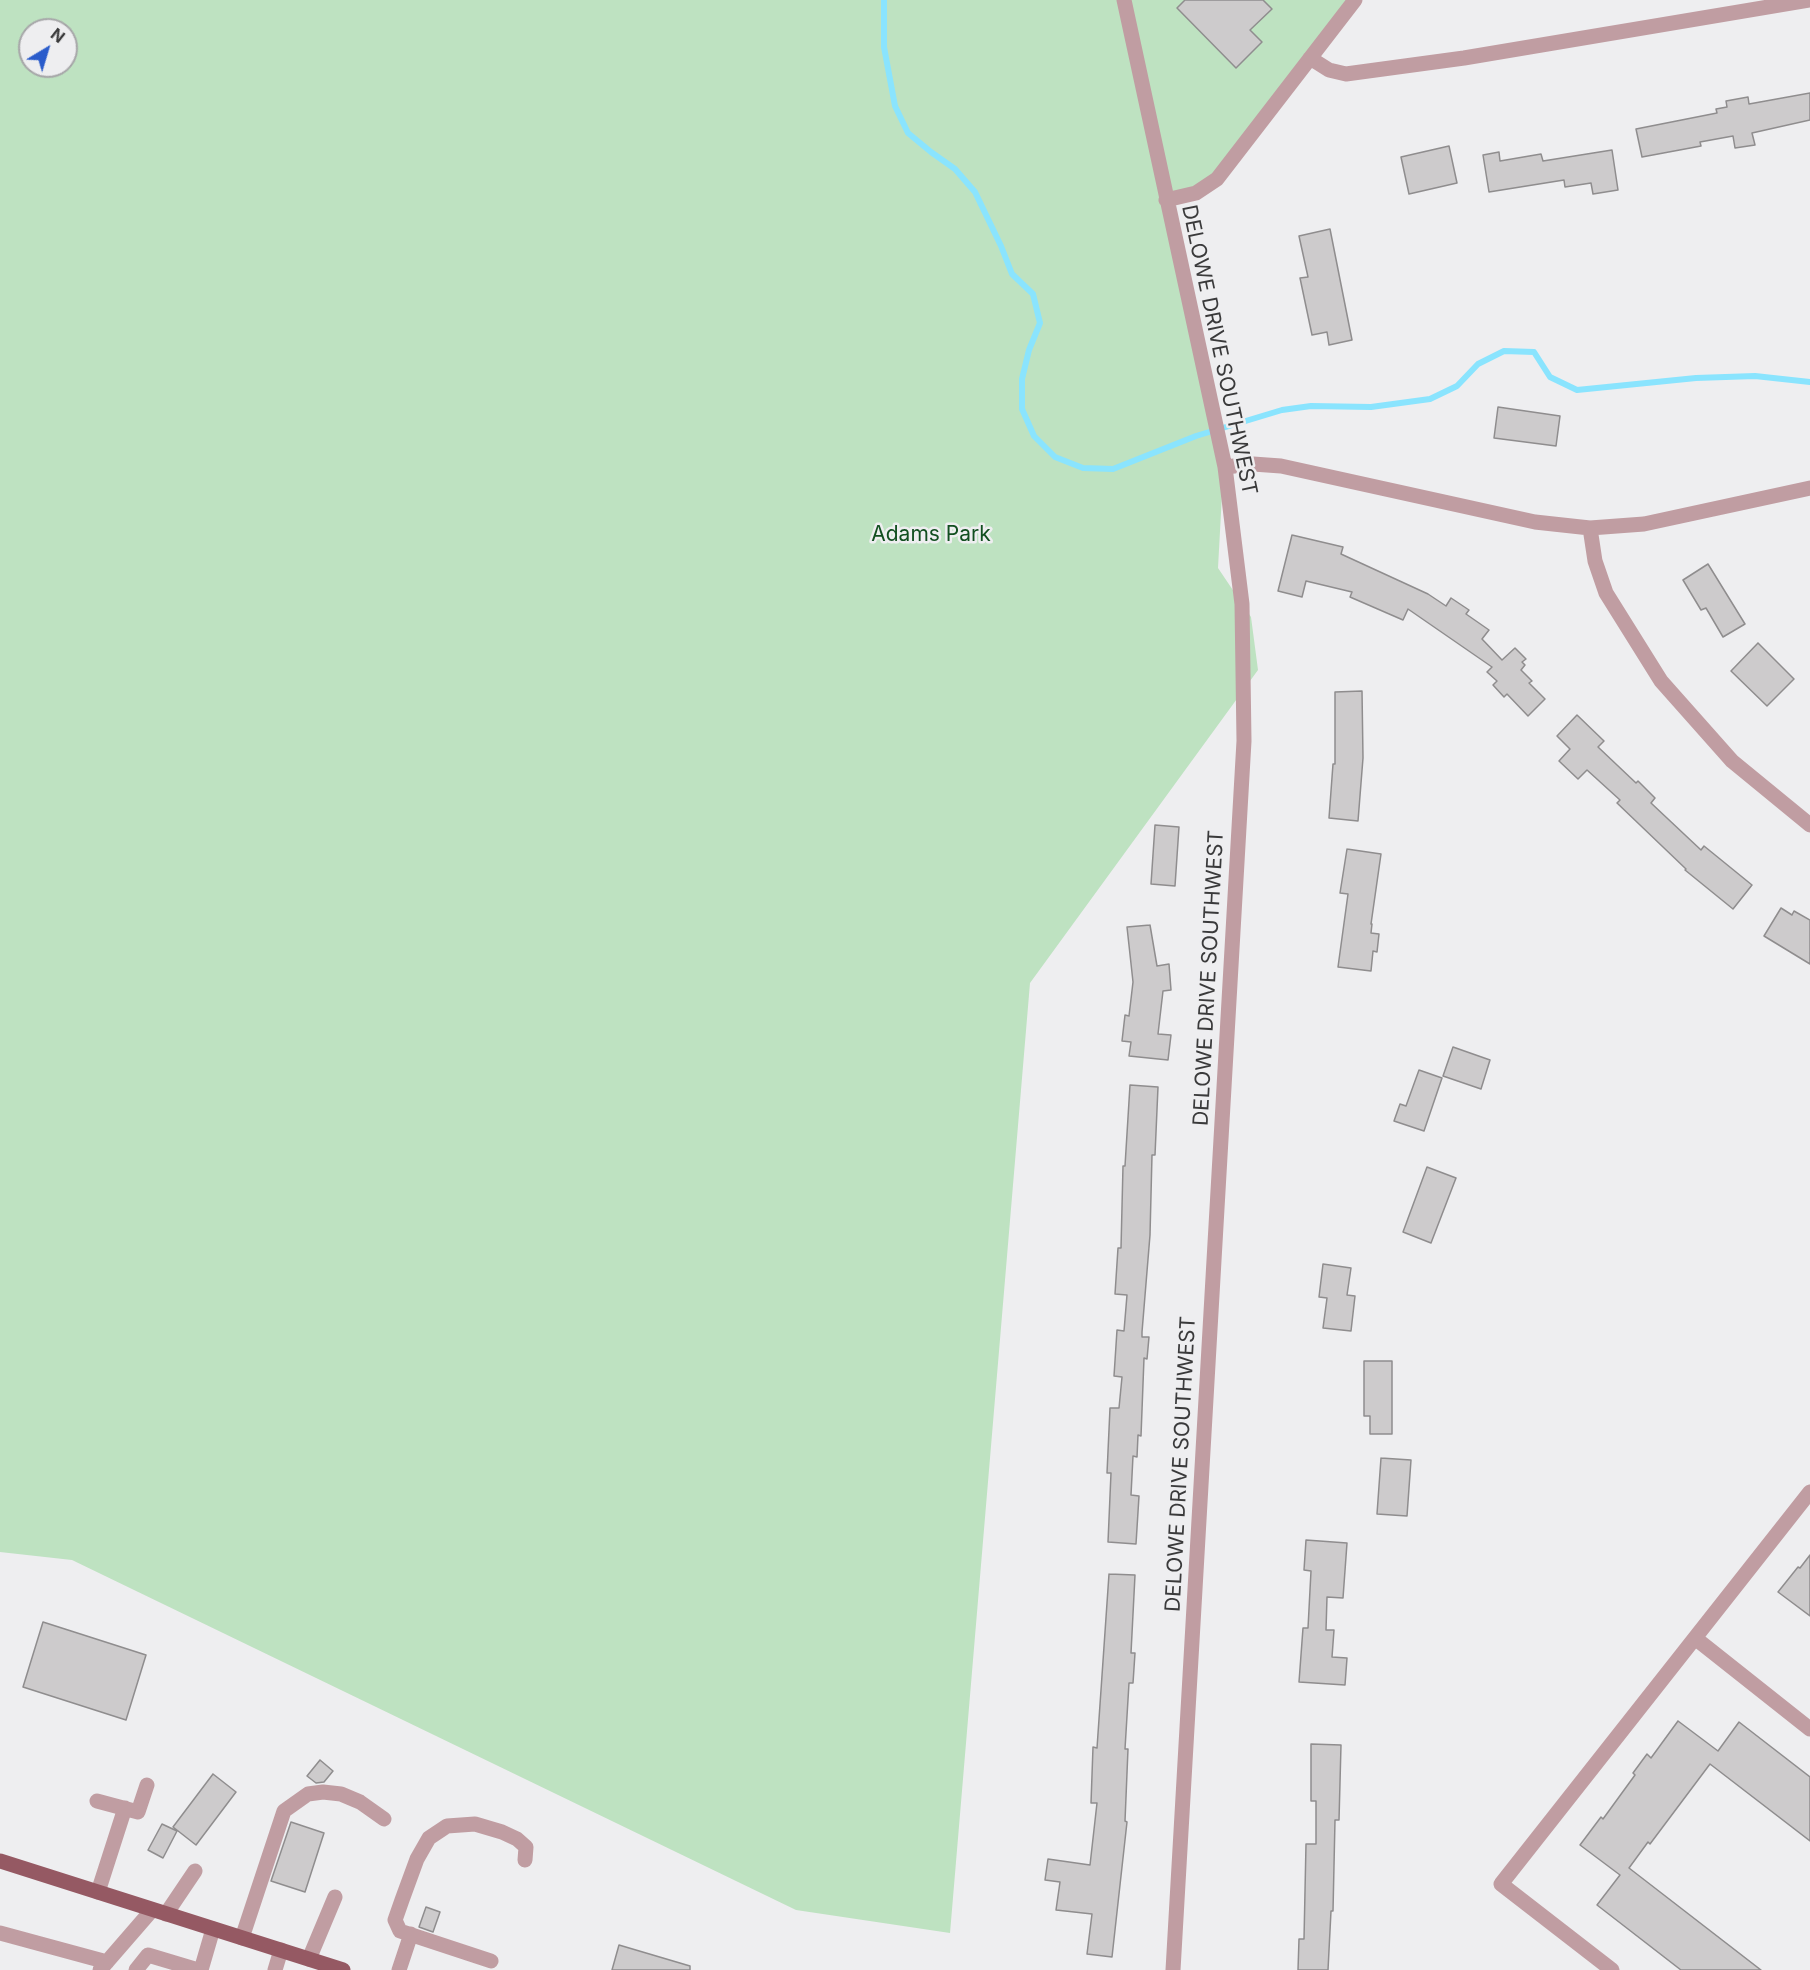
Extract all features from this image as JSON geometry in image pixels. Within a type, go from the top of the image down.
[{"type":"main road","points":[[0,1861],[344,1970]]},
{"type":"street","name":"DELOWE DRIVE SOUTHWEST","points":[[1124,0],[1225,467],[1242,604],[1244,741],[1173,1970]]},
{"type":"street","points":[[1166,200],[1196,193],[1216,179],[1355,0]]},
{"type":"street","points":[[1310,58],[1329,70],[1346,74],[1464,58],[1810,0]]},
{"type":"street","points":[[1225,467],[1253,464],[1281,466],[1535,522],[1590,528],[1644,524],[1810,489]]},
{"type":"street","points":[[1590,528],[1595,561],[1606,592],[1661,681],[1732,761],[1810,825]]},
{"type":"street","points":[[1612,1970],[1500,1884],[1810,1492]]},
{"type":"street","points":[[1695,1638],[1810,1728]]},
{"type":"street","points":[[97,1801],[138,1812],[147,1785]]},
{"type":"street","points":[[242,1938],[284,1811],[308,1794],[323,1792],[341,1794],[360,1802],[384,1819]]},
{"type":"street","points":[[98,1893],[125,1808]]},
{"type":"street","points":[[491,1961],[400,1931],[395,1920],[417,1859],[429,1838],[447,1826],[475,1824],[502,1832],[517,1839],[526,1847],[525,1860]]},
{"type":"street","points":[[0,1933],[104,1966],[159,1912],[195,1871]]},
{"type":"street","points":[[309,1959],[335,1897]]},
{"type":"street","points":[[136,1970],[148,1954],[200,1970],[213,1929]]},
{"type":"street","points":[[399,1970],[411,1934]]},
{"type":"street","points":[[275,1970],[280,1950]]},
{"type":"green space","name":"Adams Park","points":[[0,0],[1358,0],[1224,168],[1172,204],[1225,439],[1218,568],[1251,617],[1258,670],[1030,983],[950,1933],[796,1910],[72,1560],[0,1552]]},
{"type":"building","points":[[1185,0],[1263,0],[1272,9],[1250,30],[1262,42],[1236,68],[1177,8]]},
{"type":"building","points":[[1810,93],[1810,120],[1752,133],[1755,145],[1735,148],[1733,136],[1700,142],[1701,146],[1642,157],[1636,129],[1717,113],[1716,109],[1727,107],[1726,101],[1748,97],[1749,104]]},
{"type":"building","points":[[1449,146],[1457,183],[1409,194],[1401,157]]},
{"type":"building","points":[[1612,150],[1618,190],[1593,194],[1591,183],[1565,187],[1564,180],[1489,192],[1483,155],[1499,152],[1500,161],[1541,154],[1543,161]]},
{"type":"building","points":[[1330,229],[1352,340],[1329,345],[1327,332],[1312,335],[1300,278],[1308,277],[1299,236]]},
{"type":"building","points":[[1498,407],[1560,416],[1556,446],[1494,438]]},
{"type":"building","points":[[1292,535],[1343,547],[1341,554],[1428,594],[1446,606],[1451,598],[1469,610],[1466,614],[1489,630],[1482,639],[1502,660],[1515,648],[1526,659],[1522,662],[1525,665],[1521,670],[1532,681],[1529,683],[1545,699],[1528,716],[1507,694],[1504,697],[1493,685],[1497,681],[1487,672],[1492,667],[1408,609],[1403,620],[1350,597],[1352,592],[1306,581],[1302,597],[1278,591]]},
{"type":"building","points":[[1708,564],[1745,624],[1723,637],[1706,608],[1701,610],[1683,580]]},
{"type":"building","points":[[1758,643],[1794,679],[1767,706],[1731,671]]},
{"type":"building","points":[[1362,691],[1363,758],[1358,821],[1329,818],[1333,764],[1335,764],[1335,692]]},
{"type":"building","points":[[1577,715],[1604,741],[1598,747],[1655,798],[1651,803],[1701,850],[1704,846],[1752,885],[1733,909],[1685,870],[1617,803],[1620,800],[1587,770],[1578,779],[1559,761],[1570,749],[1557,736]]},
{"type":"building","points":[[1155,825],[1179,827],[1175,886],[1151,884]]},
{"type":"building","points":[[1347,849],[1381,854],[1371,924],[1371,933],[1379,934],[1377,952],[1373,951],[1371,971],[1338,967],[1348,894],[1340,893]]},
{"type":"building","points":[[1781,908],[1792,915],[1794,911],[1810,920],[1810,964],[1764,936]]},
{"type":"building","points":[[1150,925],[1157,966],[1169,964],[1171,990],[1163,991],[1158,1034],[1171,1035],[1168,1060],[1129,1056],[1131,1042],[1122,1041],[1125,1015],[1129,1016],[1133,982],[1127,927]]},
{"type":"building","points":[[1453,1047],[1490,1060],[1481,1089],[1443,1076]]},
{"type":"building","points":[[1419,1070],[1442,1078],[1424,1131],[1394,1121],[1400,1104],[1406,1106]]},
{"type":"building","points":[[1130,1085],[1158,1087],[1142,1332],[1142,1337],[1149,1337],[1147,1359],[1144,1358],[1141,1436],[1138,1435],[1137,1457],[1133,1456],[1131,1495],[1139,1496],[1136,1544],[1108,1542],[1111,1473],[1107,1473],[1110,1408],[1119,1408],[1122,1377],[1114,1376],[1117,1330],[1124,1331],[1127,1295],[1115,1294],[1118,1248],[1121,1248],[1123,1166],[1125,1166]]},
{"type":"building","points":[[1427,1167],[1456,1178],[1431,1243],[1403,1232]]},
{"type":"building","points":[[1323,1264],[1351,1268],[1347,1295],[1355,1296],[1351,1331],[1323,1328],[1327,1298],[1319,1297]]},
{"type":"building","points":[[1364,1361],[1392,1361],[1392,1434],[1370,1434],[1370,1416],[1364,1416]]},
{"type":"building","points":[[1381,1458],[1411,1460],[1407,1516],[1377,1514]]},
{"type":"building","points":[[1306,1540],[1347,1543],[1343,1598],[1327,1597],[1326,1630],[1334,1630],[1332,1657],[1347,1658],[1345,1685],[1299,1682],[1303,1628],[1308,1628],[1311,1571],[1304,1570]]},
{"type":"building","points":[[1810,1555],[1810,1616],[1778,1592]]},
{"type":"building","points":[[1109,1574],[1135,1575],[1131,1653],[1135,1653],[1133,1683],[1129,1683],[1125,1749],[1128,1749],[1125,1821],[1127,1822],[1112,1957],[1087,1954],[1092,1914],[1056,1910],[1060,1882],[1045,1880],[1048,1859],[1090,1865],[1097,1803],[1091,1803],[1093,1747],[1097,1748]]},
{"type":"building","points":[[43,1622],[146,1655],[126,1720],[23,1687]]},
{"type":"building","points":[[1678,1721],[1718,1751],[1739,1722],[1810,1777],[1810,1841],[1710,1764],[1650,1844],[1648,1842],[1629,1868],[1761,1970],[1681,1970],[1597,1905],[1620,1875],[1580,1845],[1601,1817],[1603,1819],[1635,1775],[1633,1773],[1647,1754],[1651,1758]]},
{"type":"building","points":[[1311,1744],[1341,1745],[1339,1820],[1335,1820],[1333,1911],[1331,1911],[1328,1970],[1298,1970],[1299,1939],[1304,1939],[1306,1844],[1316,1844],[1316,1801],[1311,1801]]},
{"type":"building","points":[[320,1760],[333,1771],[324,1782],[316,1783],[307,1776]]},
{"type":"building","points":[[213,1774],[236,1792],[196,1845],[173,1827]]},
{"type":"building","points":[[291,1822],[324,1833],[305,1892],[271,1881]]},
{"type":"building","points":[[162,1824],[177,1831],[163,1858],[148,1850]]},
{"type":"building","points":[[426,1907],[440,1912],[433,1932],[419,1927]]},
{"type":"building","points":[[619,1945],[690,1966],[690,1970],[612,1970]]},
{"type":"waterway","points":[[884,0],[884,47],[895,106],[908,133],[955,169],[975,192],[1012,274],[1033,294],[1040,323],[1029,350],[1022,379],[1022,409],[1034,436],[1055,457],[1083,468],[1113,469],[1196,436],[1282,410],[1311,406],[1371,407],[1430,399],[1457,386],[1478,364],[1504,351],[1534,352],[1550,377],[1577,390],[1696,378],[1755,376],[1810,382]]}]
